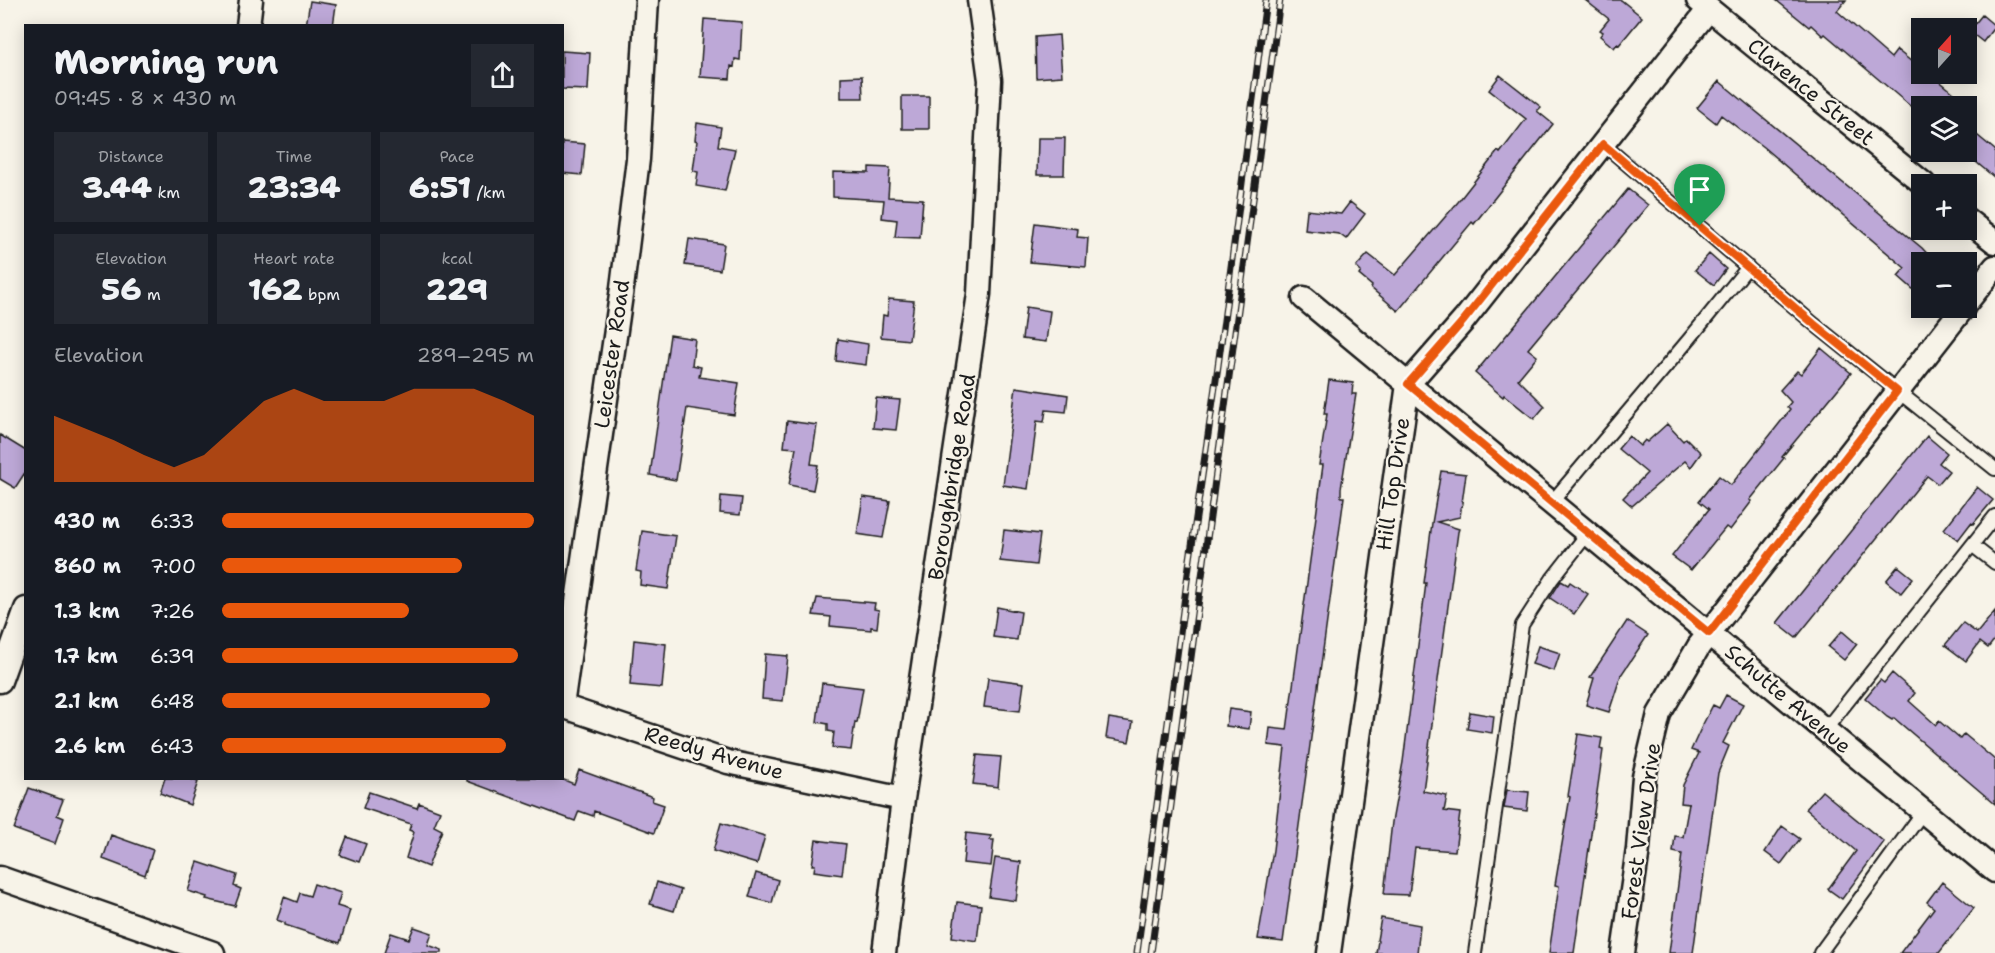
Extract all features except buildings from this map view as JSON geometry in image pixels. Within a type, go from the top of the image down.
[{"type":"street","points":[[248,24],[251,0]]},
{"type":"street","name":"Leicester Road","points":[[564,691],[622,288],[638,159],[647,0]]},
{"type":"street","name":"Boroughbridge Road","points":[[884,953],[903,799],[980,294],[990,80],[979,0]]},
{"type":"street","points":[[1408,384],[1464,320],[1603,144],[1703,5]]},
{"type":"street","name":"Clarence Street","points":[[1703,5],[1912,174]]},
{"type":"street","points":[[1977,228],[1995,242]]},
{"type":"street","points":[[1977,289],[1995,267]]},
{"type":"street","name":"Schutte Avenue","points":[[1304,298],[1995,871]]},
{"type":"street","name":"Forest View Drive","points":[[1623,953],[1638,849],[1644,777],[1659,714],[1699,646],[1955,318]]},
{"type":"street","name":"Hill Top Drive","points":[[1329,953],[1408,384]]},
{"type":"street","points":[[0,681],[24,615]]},
{"type":"street","name":"Reedy Avenue","points":[[564,706],[728,762],[903,799]]},
{"type":"street","points":[[0,878],[213,953]]},
{"type":"lane","points":[[1603,144],[1897,391],[1995,469]]},
{"type":"lane","points":[[1551,503],[1748,267]]},
{"type":"lane","points":[[1825,730],[1995,516]]},
{"type":"lane","points":[[1475,953],[1522,625],[1552,579],[1588,533]]},
{"type":"lane","points":[[1972,545],[1995,563]]},
{"type":"lane","points":[[1820,953],[1923,812]]},
{"type":"railway","points":[[1137,953],[1266,0]]},
{"type":"railway","points":[[1151,953],[1280,0]]},
{"type":"route","points":[[1603,144],[1700,226],[1814,324],[1897,391],[1709,633],[1408,384],[1464,320],[1603,144]]}]
